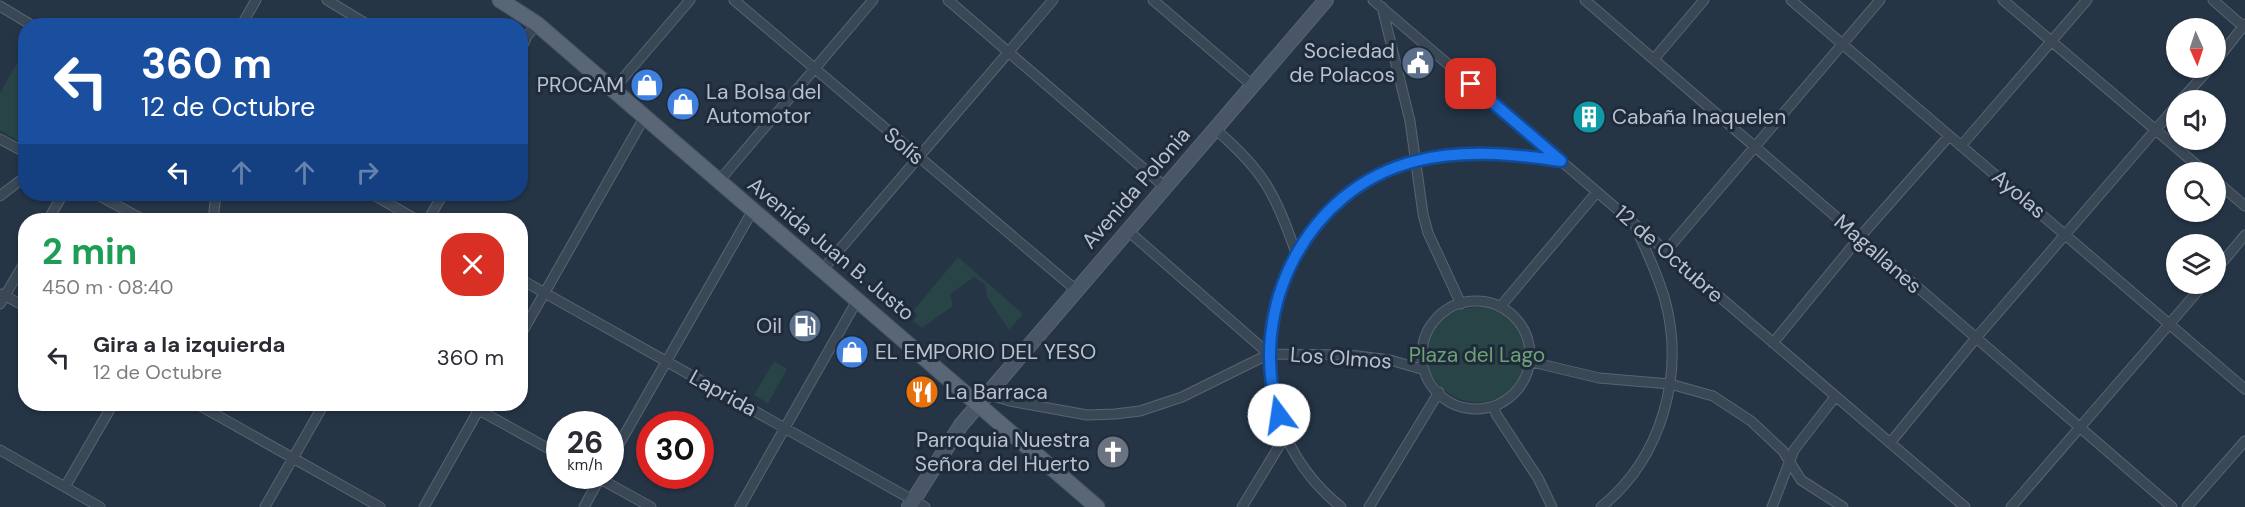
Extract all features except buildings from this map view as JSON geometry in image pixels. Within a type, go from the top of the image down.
[{"type":"main road","name":"Avenida Juan B. Justo","points":[[500,0],[515,18]]},
{"type":"main road","name":"Avenida Juan B. Justo","points":[[519,0],[524,18]]},
{"type":"main road","name":"Avenida Polonia","points":[[916,505],[961,425],[1326,0]]},
{"type":"main road","name":"Avenida Juan B. Justo","points":[[528,34],[612,91],[823,269],[983,399],[1089,504]]},
{"type":"street","points":[[246,18],[256,0]]},
{"type":"street","points":[[327,0],[357,18]]},
{"type":"street","points":[[612,91],[690,0]]},
{"type":"street","name":"Solís","points":[[734,0],[1076,290]]},
{"type":"street","points":[[719,181],[873,0]]},
{"type":"street","points":[[948,0],[1165,187]]},
{"type":"street","points":[[823,269],[1053,0]]},
{"type":"street","points":[[1153,0],[1252,85]]},
{"type":"street","name":"12 de Octubre","points":[[1373,0],[1965,507]]},
{"type":"street","name":"Magallanes","points":[[1585,0],[2172,507]]},
{"type":"street","points":[[1654,59],[1704,0]]},
{"type":"street","name":"Ayolas","points":[[1791,0],[2066,233],[2245,389]]},
{"type":"street","points":[[1666,251],[1880,0]]},
{"type":"street","points":[[2003,0],[2193,162]]},
{"type":"street","points":[[1961,146],[2087,0]]},
{"type":"street","points":[[2213,0],[2245,26],[2226,49]]},
{"type":"street","points":[[0,6],[20,18]]},
{"type":"street","points":[[1382,8],[1410,121],[1428,233],[1461,304]]},
{"type":"street","points":[[2190,90],[2201,78]]},
{"type":"street","points":[[528,322],[644,118]]},
{"type":"street","points":[[1890,442],[1976,338],[2166,118]]},
{"type":"street","points":[[1215,129],[1245,154],[1269,187],[1280,208],[1296,253]]},
{"type":"street","points":[[1773,343],[1859,238],[1949,136]]},
{"type":"street","points":[[0,139],[18,149]]},
{"type":"street","points":[[1341,507],[1315,482],[1286,435],[1273,395],[1269,354],[1272,320],[1281,286],[1296,253],[1327,213],[1346,197],[1368,181],[1415,161],[1476,153],[1561,161]]},
{"type":"street","points":[[0,196],[18,182]]},
{"type":"street","points":[[2226,190],[2245,206]]},
{"type":"street","points":[[1500,307],[1597,192]]},
{"type":"street","points":[[109,201],[131,213]]},
{"type":"street","points":[[384,201],[405,213]]},
{"type":"street","points":[[624,435],[753,210]]},
{"type":"street","points":[[1601,507],[1633,473],[1653,441],[1670,384],[1672,343],[1665,300],[1652,262],[1633,223]]},
{"type":"street","points":[[1127,230],[1269,354]]},
{"type":"street","points":[[2226,258],[2245,235]]},
{"type":"street","points":[[18,272],[2,297],[18,304]]},
{"type":"street","name":"Laprida","points":[[528,283],[916,505]]},
{"type":"street","points":[[2011,507],[2195,294]]},
{"type":"street","points":[[740,507],[858,298]]},
{"type":"street","points":[[1484,302],[1500,307],[1524,329],[1529,340],[1532,362],[1526,381],[1520,390],[1508,400],[1494,407],[1464,408],[1450,402],[1428,383],[1421,369],[1422,342],[1429,324],[1436,316],[1461,304],[1484,302]]},
{"type":"street","name":"Los Olmos","points":[[983,399],[1087,415],[1140,411],[1182,396],[1269,354],[1350,355],[1390,360],[1421,369]]},
{"type":"street","points":[[1532,362],[1599,378],[1670,384],[1713,396],[1732,406],[1772,440],[1801,480],[1843,507]]},
{"type":"street","points":[[1369,507],[1438,392]]},
{"type":"street","points":[[1772,507],[1788,462],[1802,438],[1836,396]]},
{"type":"street","points":[[1494,407],[1496,414],[1538,478],[1552,507]]},
{"type":"street","points":[[65,487],[109,411]]},
{"type":"street","points":[[209,411],[380,507]]},
{"type":"street","points":[[266,507],[320,411]]},
{"type":"street","points":[[424,507],[479,411]]},
{"type":"street","points":[[488,411],[546,446]]},
{"type":"street","points":[[1242,507],[1286,435]]},
{"type":"street","points":[[2187,507],[2245,441]]},
{"type":"street","points":[[0,450],[100,507]]},
{"type":"street","points":[[584,507],[593,489]]},
{"type":"street","points":[[621,489],[651,507]]},
{"type":"green space","points":[[18,61],[18,141],[0,130],[0,93]]},
{"type":"green space","points":[[958,257],[1023,314],[1009,330],[987,297],[985,284],[974,277],[950,294],[953,306],[922,328],[913,321],[918,315],[913,311]]},
{"type":"green space","name":"Plaza del Lago","points":[[1487,307],[1504,315],[1518,328],[1524,339],[1528,358],[1525,375],[1515,388],[1502,397],[1486,402],[1468,402],[1452,395],[1437,383],[1427,361],[1427,341],[1437,323],[1445,317],[1465,309]]},
{"type":"green space","points":[[774,361],[787,369],[768,403],[754,395]]},
{"type":"place","name":"Sociedad de Polacos","points":[[1418,63]]},
{"type":"place","name":"PROCAM","points":[[647,85]]},
{"type":"place","name":"La Bolsa del Automotor","points":[[683,104]]},
{"type":"place","name":"Cabaña Inaquelen","points":[[1589,117]]},
{"type":"place","name":"Oil","points":[[805,326]]},
{"type":"place","name":"EL EMPORIO DEL YESO","points":[[852,352]]},
{"type":"place","name":"La Barraca","points":[[922,392]]},
{"type":"place","name":"Parroquia Nuestra Señora del Huerto","points":[[1113,452]]},
{"type":"route","points":[[1279,415],[1273,395],[1269,354],[1272,320],[1281,286],[1296,253],[1327,213],[1368,181],[1415,161],[1446,155],[1476,153],[1561,161],[1471,84]]}]
